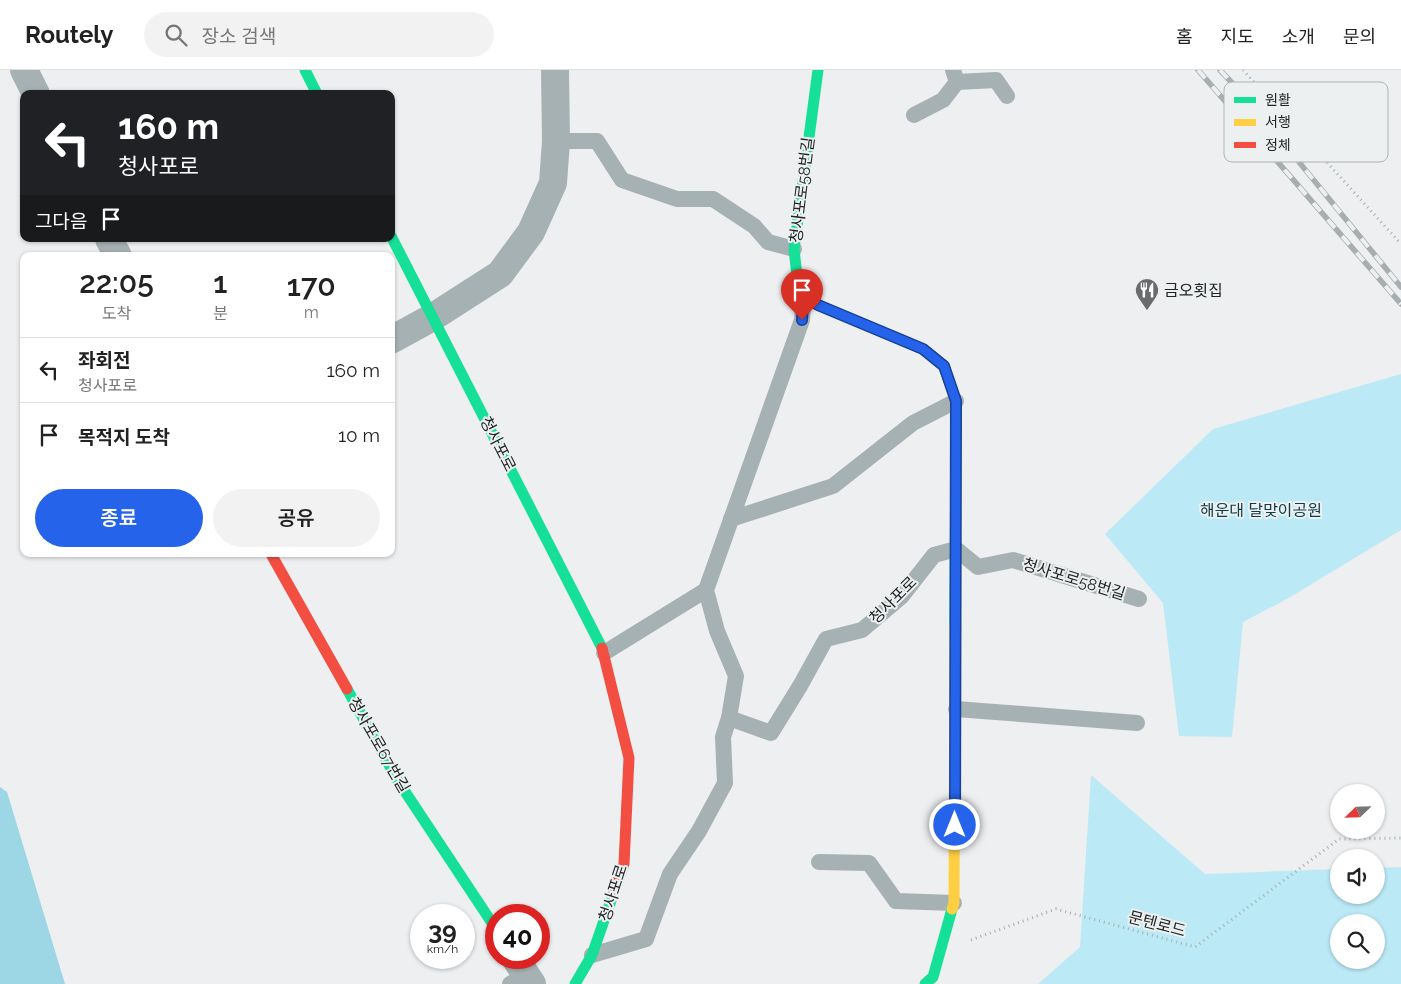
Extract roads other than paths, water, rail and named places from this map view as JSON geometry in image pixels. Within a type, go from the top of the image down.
[{"type":"street","points":[[24,70],[34,90]]},
{"type":"street","points":[[305,70],[315,90]]},
{"type":"street","points":[[395,338],[433,317],[500,274],[531,232],[552,183],[556,141],[555,70]]},
{"type":"street","name":"청사포로58번길","points":[[804,291],[798,285],[794,249],[818,70]]},
{"type":"street","name":"청사포로","points":[[394,242],[604,653],[629,758],[624,864],[592,955],[575,984]]},
{"type":"street","points":[[804,291],[818,305],[923,349],[944,366],[956,401],[954,903],[932,977],[925,984]]},
{"type":"street","name":"청사포로67번길","points":[[273,557],[398,781],[485,912]]},
{"type":"lane","points":[[914,115],[943,100],[955,76],[996,80],[1007,96]]},
{"type":"lane","points":[[556,141],[597,141],[622,180],[677,199],[713,199],[754,226],[768,242],[794,249]]},
{"type":"lane","points":[[604,653],[706,590],[802,320],[804,291]]},
{"type":"lane","points":[[731,519],[833,486],[913,423],[956,401]]},
{"type":"lane","name":"청사포로58번길","points":[[956,549],[978,567],[1013,560],[1139,599]]},
{"type":"lane","name":"청사포로","points":[[729,718],[771,732],[800,686],[826,639],[862,630],[901,597],[934,555],[956,549]]},
{"type":"lane","name":"청사포로","points":[[592,955],[646,939],[670,874],[699,831],[726,783],[724,737],[736,676],[717,631],[706,590]]},
{"type":"lane","points":[[956,709],[1137,723]]},
{"type":"lane","points":[[819,862],[869,863],[896,901],[954,903]]},
{"type":"railway","points":[[1198,70],[1224,100]]},
{"type":"railway","points":[[1220,70],[1231,82]]},
{"type":"railway","points":[[1278,162],[1401,304]]},
{"type":"railway","points":[[1299,162],[1401,287]]},
{"type":"place","name":"금오횟집","points":[[1147,311]]},
{"type":"park label","name":"해운대 달맞이공원","points":[[1261,510]]}]
